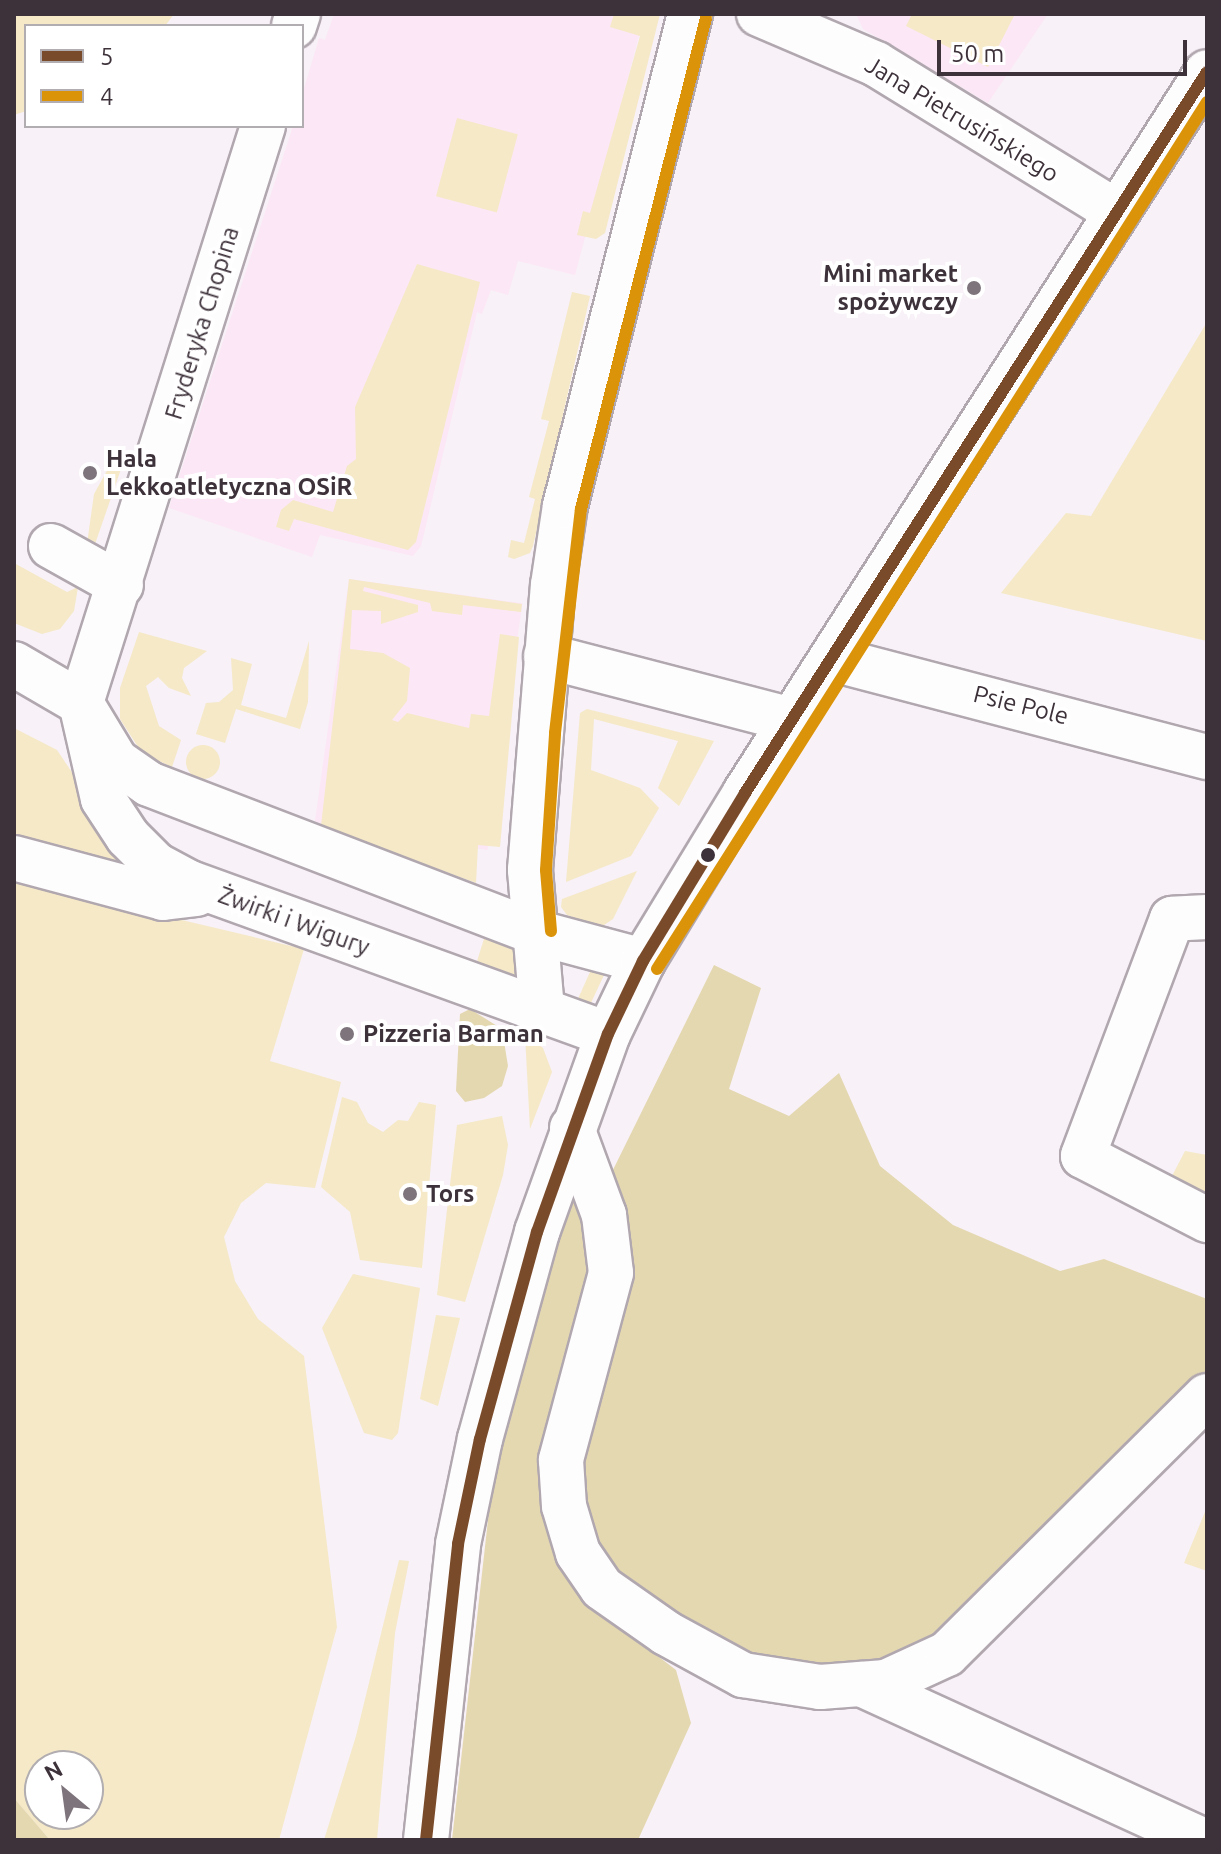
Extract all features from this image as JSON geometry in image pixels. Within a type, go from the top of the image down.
[{"type":"street","points":[[542,1010],[530,870],[546,656],[565,506],[690,14]]},
{"type":"street","name":"Jana Pietrusińskiego","points":[[759,14],[876,64],[1117,212]]},
{"type":"street","points":[[426,1840],[458,1544],[480,1439],[532,1247],[608,1034],[643,961],[792,720],[1207,72]]},
{"type":"street","name":"Fryderyka Chopina","points":[[81,703],[121,585],[262,128]]},
{"type":"street","points":[[51,546],[121,585]]},
{"type":"street","points":[[546,656],[792,720]]},
{"type":"street","name":"Psie Pole","points":[[833,659],[1207,757]]},
{"type":"street","points":[[14,664],[81,703],[116,761],[149,784],[535,932],[643,961]]},
{"type":"street","name":"Żwirki i Wigury","points":[[81,703],[103,799],[128,837],[156,865],[207,890],[608,1034]]},
{"type":"street","points":[[14,858],[163,898],[186,899],[207,890]]},
{"type":"street","points":[[1207,917],[1172,919],[1083,1156],[1207,1220]]},
{"type":"street","points":[[572,1128],[604,1215],[611,1273],[561,1460],[564,1506],[578,1553],[602,1588],[666,1633],[743,1675],[820,1687],[886,1682],[947,1654],[1207,1396]]},
{"type":"street","points":[[861,1684],[1201,1840]]},
{"type":"shaded area","points":[[14,14],[174,14],[166,24],[24,24],[24,112],[14,115]]},
{"type":"shaded area","points":[[334,14],[645,14],[575,275],[518,261],[508,295],[491,290],[482,314],[477,312],[421,546],[413,556],[320,535],[312,557],[169,508],[292,128],[304,128],[304,88],[319,38],[325,40]]},
{"type":"shaded area","points":[[614,14],[660,14],[605,233],[596,239],[577,235],[583,211],[590,213],[640,36],[610,27]]},
{"type":"shaded area","points":[[856,14],[1048,14],[988,103],[863,29]]},
{"type":"shaded area","points":[[912,14],[1015,14],[988,67],[906,26]]},
{"type":"shaded area","points":[[457,118],[518,134],[497,213],[436,196]]},
{"type":"shaded area","points":[[417,264],[480,282],[416,542],[408,550],[294,519],[289,531],[276,527],[281,510],[293,500],[333,512],[347,466],[356,459],[355,407]]},
{"type":"shaded area","points":[[572,292],[590,296],[533,546],[530,553],[514,559],[508,557],[511,540],[524,543],[535,499],[529,497],[549,421],[541,419]]},
{"type":"shaded area","points":[[1207,322],[1207,641],[1001,593],[1066,513],[1091,516]]},
{"type":"shaded area","points":[[114,458],[121,469],[95,544],[87,544],[94,494]]},
{"type":"shaded area","points":[[14,563],[67,592],[78,587],[74,611],[60,629],[42,634],[14,623]]},
{"type":"shaded area","points":[[349,579],[522,603],[488,850],[314,826]]},
{"type":"shaded area","points":[[349,579],[522,604],[521,612],[463,605],[462,615],[432,611],[430,603],[364,587],[363,591],[418,605],[418,612],[381,624],[381,611],[352,610],[350,649],[383,653],[410,668],[407,701],[392,720],[398,722],[407,713],[469,728],[471,714],[489,716],[500,634],[519,637],[500,847],[478,845],[476,883],[321,826]]},
{"type":"shaded area","points":[[139,632],[207,651],[184,668],[182,678],[191,696],[169,688],[158,677],[146,686],[159,726],[181,740],[172,767],[142,753],[120,719],[120,688]]},
{"type":"shaded area","points":[[309,641],[308,702],[300,729],[236,709],[225,743],[196,734],[206,703],[219,702],[233,690],[231,658],[252,664],[241,705],[286,718]]},
{"type":"shaded area","points":[[587,709],[714,741],[679,806],[658,788],[678,741],[594,719],[591,770],[640,788],[659,808],[631,856],[566,882],[580,713]]},
{"type":"shaded area","points":[[14,728],[57,750],[169,917],[304,949],[270,1061],[341,1082],[315,1188],[266,1183],[241,1203],[224,1237],[235,1281],[258,1319],[304,1356],[337,1627],[279,1840],[50,1840],[41,1830],[104,1830],[104,1750],[24,1750],[24,1810],[14,1798]]},
{"type":"shaded area","points":[[203,745],[215,750],[220,762],[215,774],[203,779],[191,774],[186,762],[191,750]]},
{"type":"shaded area","points":[[637,871],[613,919],[601,927],[567,915],[561,907],[562,899]]},
{"type":"shaded area","points":[[487,929],[508,937],[517,953],[518,973],[512,979],[474,971]]},
{"type":"shaded area","points":[[594,963],[604,975],[589,1007],[573,1010]]},
{"type":"shaded area","points":[[714,965],[761,988],[729,1089],[789,1116],[839,1073],[880,1166],[953,1225],[1060,1271],[1104,1259],[1207,1299],[1207,1385],[922,1653],[824,1680],[748,1661],[608,1583],[572,1458],[607,1182]]},
{"type":"shaded area","points":[[470,1009],[502,1029],[508,1066],[502,1086],[484,1098],[465,1102],[456,1091],[460,1014]]},
{"type":"shaded area","points":[[525,1034],[543,1048],[552,1072],[530,1129]]},
{"type":"shaded area","points":[[342,1097],[357,1102],[368,1123],[383,1132],[398,1120],[408,1121],[419,1102],[436,1105],[422,1268],[360,1260],[350,1212],[321,1187]]},
{"type":"shaded area","points":[[502,1116],[508,1145],[503,1175],[465,1302],[437,1295],[457,1125]]},
{"type":"shaded area","points":[[1185,1151],[1207,1155],[1207,1201],[1171,1178]]},
{"type":"shaded area","points":[[572,1168],[601,1287],[549,1460],[612,1621],[676,1670],[691,1723],[638,1840],[452,1840],[497,1440]]},
{"type":"shaded area","points":[[353,1274],[420,1288],[398,1433],[392,1440],[364,1433],[322,1328]]},
{"type":"shaded area","points":[[436,1315],[460,1318],[438,1406],[420,1399]]},
{"type":"shaded area","points":[[1207,1507],[1207,1571],[1184,1563]]},
{"type":"shaded area","points":[[399,1560],[409,1561],[395,1633],[377,1840],[324,1840],[356,1736]]},
{"type":"shaded area","points":[[14,1798],[24,1810],[24,1830],[41,1830],[50,1840],[14,1840]]},
{"type":"transit line","name":"4","points":[[551,931],[546,870],[555,733],[581,509],[706,18]]},
{"type":"transit line","name":"5","points":[[426,1840],[458,1544],[480,1439],[537,1232],[608,1034],[643,961],[745,793],[1207,72]]},
{"type":"transit line","name":"4","points":[[657,969],[1207,102]]},
{"type":"place","name":"Mini market spożywczy","points":[[974,288]]},
{"type":"place","name":"Hala Lekkoatletyczna OSiR","points":[[90,473]]},
{"type":"place","name":"Pizzeria Barman","points":[[347,1034]]},
{"type":"place","name":"Tors","points":[[410,1194]]}]
